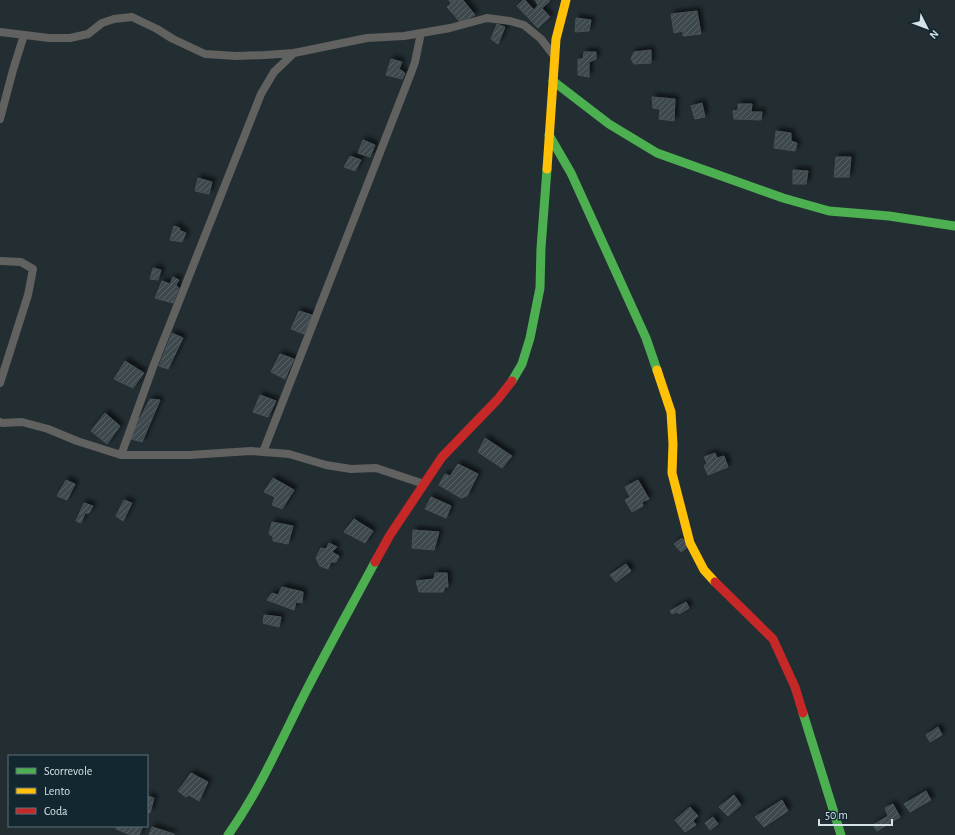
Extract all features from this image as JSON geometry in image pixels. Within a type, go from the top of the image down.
[{"type":"street","points":[[228,835],[240,818],[272,762],[306,691],[390,535],[442,457],[498,399],[512,382],[522,364],[530,338],[540,288],[541,248],[556,39],[567,1]]},
{"type":"street","points":[[0,32],[49,38],[70,38],[88,34],[102,23],[114,19],[132,17],[205,54],[266,56],[294,53],[367,38],[404,36],[450,28],[487,18],[510,21],[524,25],[541,39],[555,57]]},
{"type":"street","points":[[263,452],[412,72],[421,32]]},
{"type":"street","points":[[0,120],[24,35]]},
{"type":"street","points":[[121,455],[156,359],[260,94],[274,72],[294,53]]},
{"type":"street","points":[[553,81],[609,124],[657,153],[783,198],[829,211],[889,216],[955,226]]},
{"type":"street","points":[[549,135],[571,173],[651,352],[671,412],[673,444],[672,473],[690,543],[704,570],[773,639],[795,687],[841,835]]},
{"type":"street","points":[[0,261],[21,262],[33,269],[28,295],[0,383]]},
{"type":"street","points":[[0,422],[22,422],[48,429],[77,441],[121,455],[251,451],[289,454],[326,465],[351,469],[376,468],[424,484]]},
{"type":"building","points":[[449,0],[463,0],[475,15],[460,22],[447,7],[451,4]]},
{"type":"building","points":[[525,0],[534,10],[538,5],[535,0],[550,1],[542,8],[550,17],[538,28],[517,6]]},
{"type":"building","points":[[697,11],[701,34],[683,36],[683,31],[674,33],[671,14]]},
{"type":"building","points":[[576,18],[591,20],[589,31],[575,32]]},
{"type":"building","points":[[497,24],[505,27],[498,44],[491,39]]},
{"type":"building","points":[[651,50],[651,63],[634,64],[631,59],[634,52]]},
{"type":"building","points":[[584,52],[596,52],[596,59],[589,62],[589,77],[578,75],[578,59],[583,59]]},
{"type":"building","points":[[391,59],[402,62],[399,69],[405,73],[402,79],[386,75]]},
{"type":"building","points":[[652,97],[675,99],[674,121],[659,119],[660,109],[653,108]]},
{"type":"building","points":[[702,103],[705,117],[695,119],[691,106]]},
{"type":"building","points":[[738,104],[752,104],[751,112],[762,112],[761,120],[734,119],[733,111],[738,110]]},
{"type":"building","points":[[776,131],[791,133],[791,141],[797,143],[795,151],[774,148]]},
{"type":"building","points":[[363,140],[375,145],[370,157],[358,153]]},
{"type":"building","points":[[350,156],[361,160],[355,171],[344,167]]},
{"type":"building","points":[[836,157],[851,157],[849,177],[834,177]]},
{"type":"building","points":[[793,170],[808,171],[806,184],[793,184]]},
{"type":"building","points":[[198,178],[212,182],[209,194],[195,191]]},
{"type":"building","points":[[174,226],[180,228],[179,230],[186,233],[182,242],[170,240]]},
{"type":"building","points":[[153,268],[161,270],[158,280],[150,279]]},
{"type":"building","points":[[173,277],[179,280],[176,285],[179,288],[173,303],[155,298],[162,281],[170,284]]},
{"type":"building","points":[[299,311],[312,315],[304,334],[291,329]]},
{"type":"building","points":[[172,333],[183,338],[168,369],[159,366]]},
{"type":"building","points":[[280,354],[294,359],[285,379],[271,372]]},
{"type":"building","points":[[125,361],[144,373],[133,388],[114,379]]},
{"type":"building","points":[[260,395],[276,401],[268,417],[253,412]]},
{"type":"building","points":[[150,399],[160,400],[142,442],[131,439],[138,419],[140,418]]},
{"type":"building","points":[[105,413],[120,426],[107,444],[91,431]]},
{"type":"building","points":[[485,438],[512,456],[502,468],[478,452]]},
{"type":"building","points":[[715,453],[717,458],[724,456],[728,467],[708,475],[704,466],[707,463],[704,457]]},
{"type":"building","points":[[458,464],[478,474],[467,496],[461,498],[439,485],[445,474],[450,476]]},
{"type":"building","points":[[273,478],[294,490],[282,509],[272,505],[275,497],[264,492]]},
{"type":"building","points":[[66,480],[75,484],[67,500],[57,496]]},
{"type":"building","points":[[638,480],[649,499],[642,502],[643,506],[632,512],[625,500],[630,497],[625,487]]},
{"type":"building","points":[[431,497],[451,506],[446,518],[425,509]]},
{"type":"building","points":[[124,500],[132,503],[123,521],[116,516]]},
{"type":"building","points":[[84,503],[93,506],[89,513],[85,513],[81,523],[76,521]]},
{"type":"building","points":[[354,519],[373,531],[365,543],[344,532]]},
{"type":"building","points":[[272,522],[293,526],[288,544],[273,541],[273,537],[269,534]]},
{"type":"building","points":[[413,530],[439,532],[434,550],[412,548]]},
{"type":"building","points":[[682,538],[689,546],[681,552],[674,544]]},
{"type":"building","points":[[329,543],[337,547],[332,552],[339,556],[336,562],[331,562],[328,569],[320,566],[316,558],[321,548],[326,549]]},
{"type":"building","points":[[626,564],[631,571],[616,582],[610,575]]},
{"type":"building","points":[[435,573],[447,573],[448,587],[445,587],[443,592],[419,592],[416,581],[434,579]]},
{"type":"building","points":[[282,587],[303,592],[302,603],[296,602],[294,610],[267,600],[272,593],[278,595]]},
{"type":"building","points":[[686,602],[689,608],[679,614],[677,612],[672,614],[670,611]]},
{"type":"building","points":[[264,615],[281,617],[279,627],[263,623]]},
{"type":"building","points":[[938,727],[942,735],[930,742],[926,735]]},
{"type":"building","points":[[191,773],[208,782],[199,801],[189,795],[186,797],[178,791]]},
{"type":"building","points":[[926,791],[931,800],[910,812],[904,804]]},
{"type":"building","points":[[734,795],[741,805],[728,816],[719,807]]},
{"type":"building","points":[[148,796],[154,798],[150,813],[148,812]]},
{"type":"building","points":[[782,800],[788,811],[764,827],[755,817]]},
{"type":"building","points":[[893,804],[900,817],[877,831],[873,825],[888,816],[885,808]]},
{"type":"building","points":[[690,807],[698,816],[693,821],[696,825],[685,832],[675,820]]},
{"type":"building","points":[[713,817],[718,824],[710,830],[705,823]]},
{"type":"building","points":[[117,827],[143,827],[139,835],[131,835],[116,829]]},
{"type":"building","points":[[152,827],[174,834],[174,835],[149,835]]},
{"type":"traffic: fast","points":[[553,81],[609,124],[657,153],[783,198],[829,211],[889,216],[955,226]]},
{"type":"traffic: fast","points":[[549,135],[571,173],[646,338],[657,370]]},
{"type":"traffic: fast","points":[[512,381],[522,364],[530,338],[540,288],[541,248],[547,169]]},
{"type":"traffic: fast","points":[[228,835],[240,818],[260,783],[314,675],[375,562]]},
{"type":"traffic: fast","points":[[803,713],[841,835]]},
{"type":"traffic: slow","points":[[547,169],[556,39],[566,0]]},
{"type":"traffic: slow","points":[[657,370],[671,412],[673,444],[672,473],[690,543],[704,570],[715,582]]},
{"type":"traffic: jam","points":[[375,562],[390,535],[442,457],[498,399],[512,381]]},
{"type":"traffic: jam","points":[[715,582],[773,639],[795,687],[803,713]]}]
